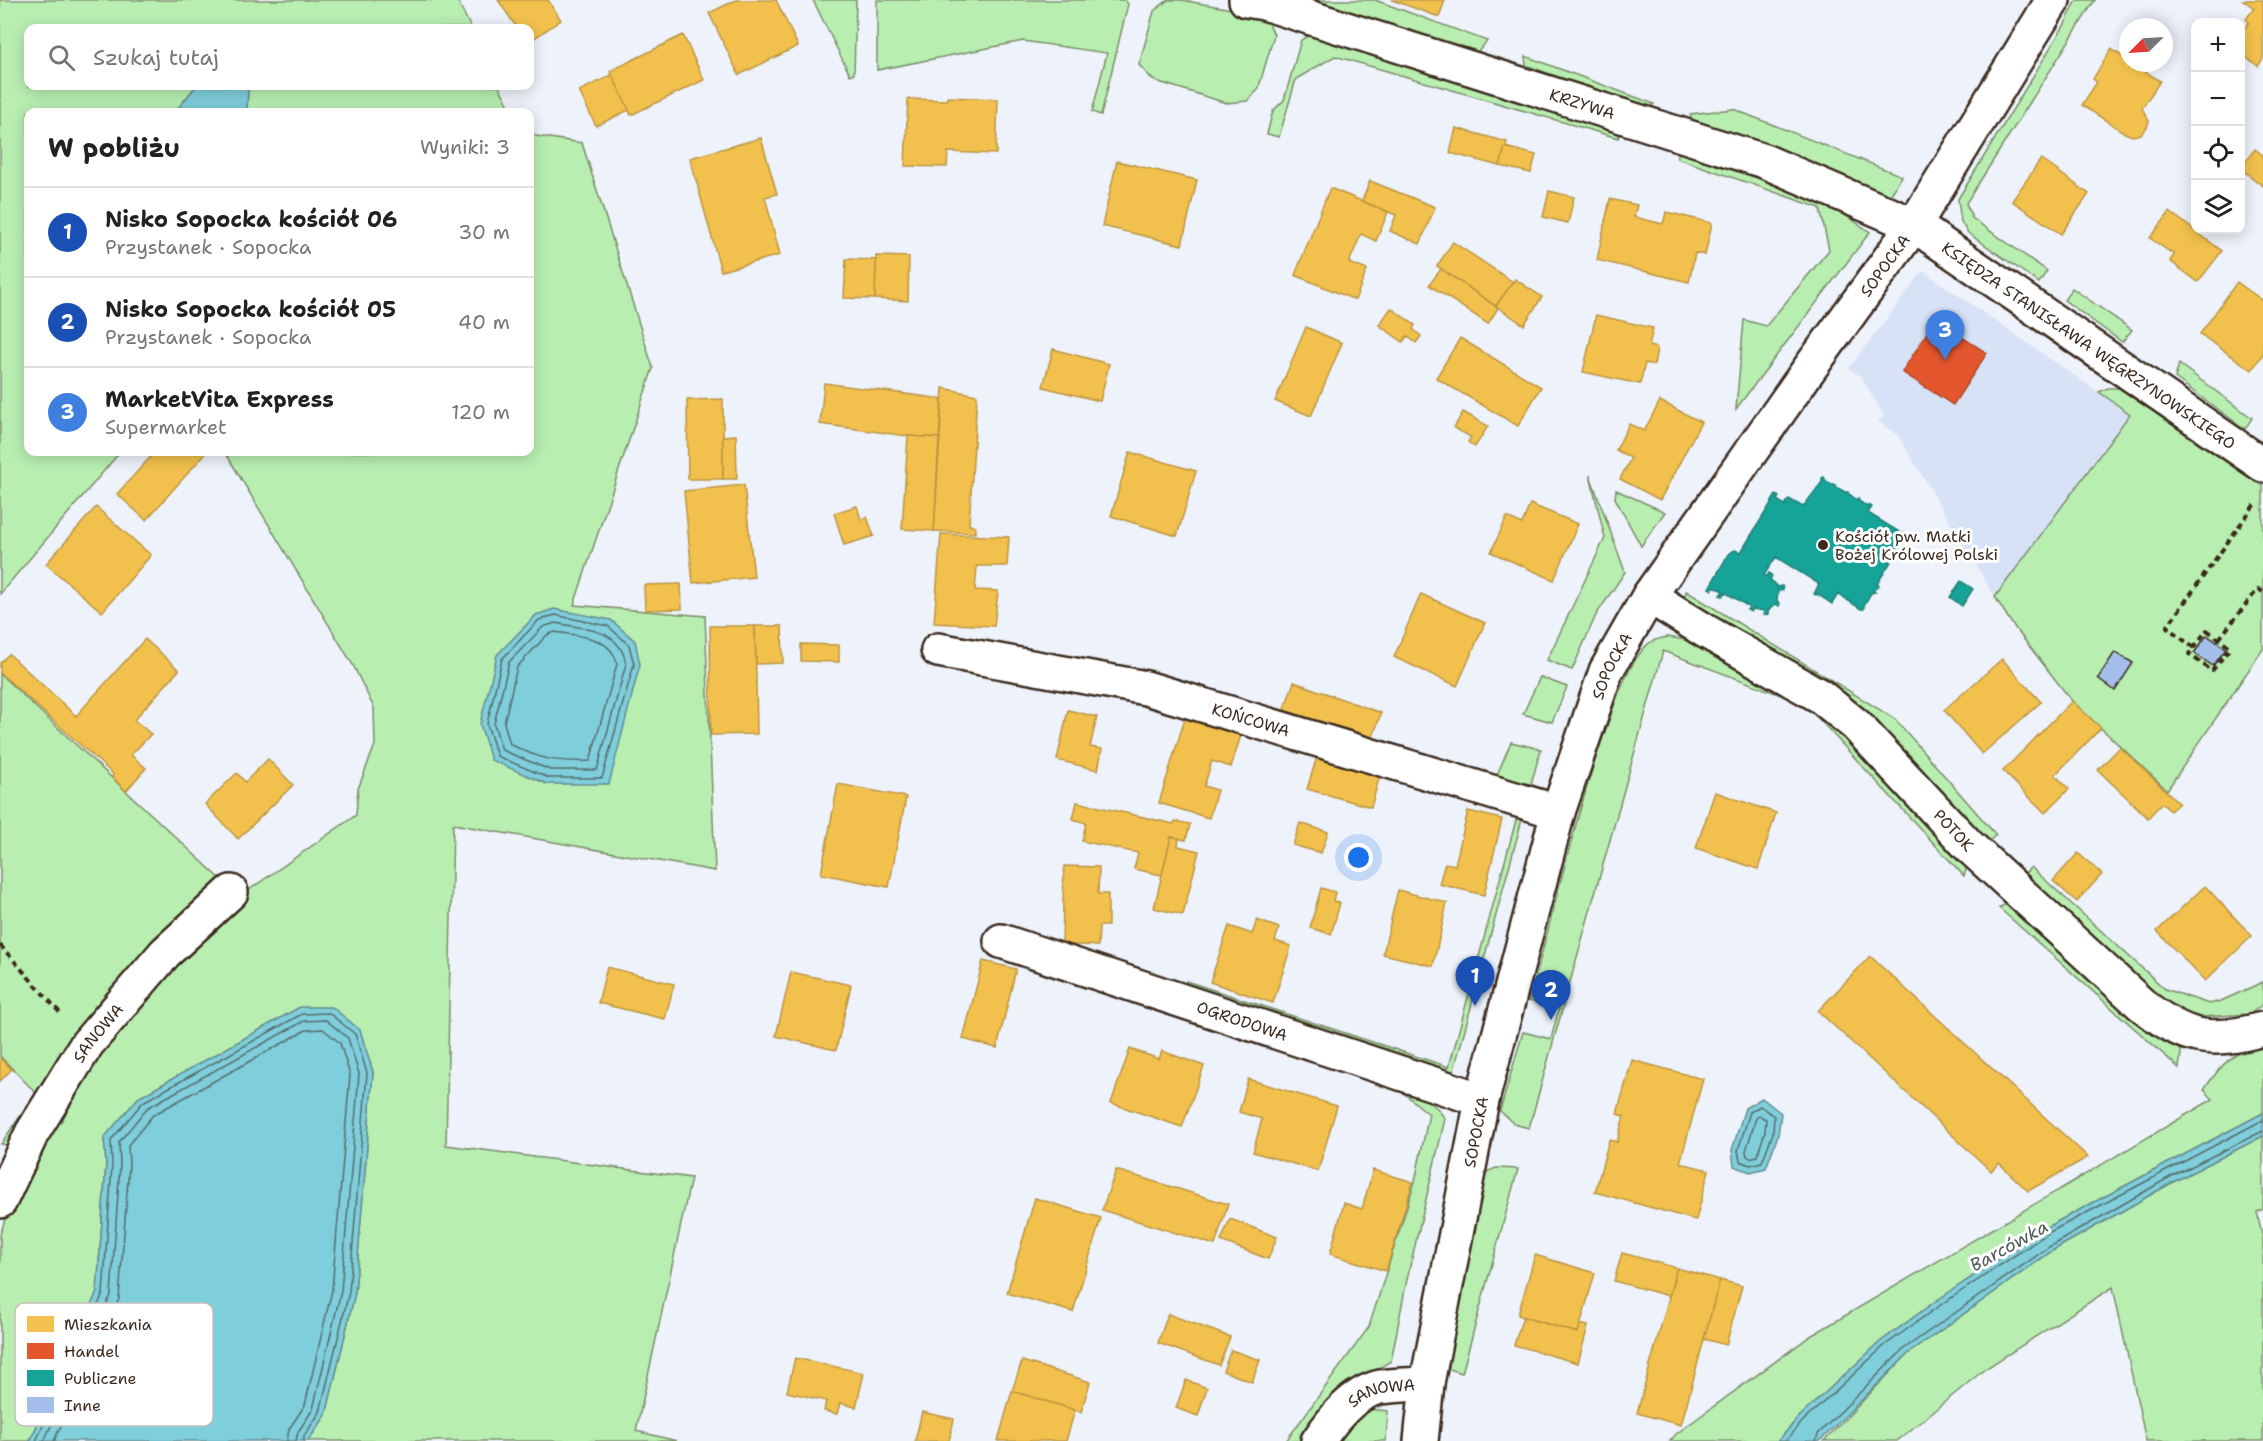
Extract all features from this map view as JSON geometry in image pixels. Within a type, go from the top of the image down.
[{"type":"street","name":"SOPOCKA","points":[[1421,1441],[1427,1383],[1482,1100],[1558,812],[1606,671],[1649,597],[1807,372],[1914,225],[2053,0]]},
{"type":"street","name":"KRZYWA","points":[[1259,1],[1764,160],[1914,225]]},
{"type":"street","name":"KSIĘDZA STANISŁAWA WĘGRZYNOWSKIEGO","points":[[1914,225],[2263,465]]},
{"type":"street","name":"POTOK","points":[[1649,597],[1820,696],[1856,725],[1969,846],[2164,1023],[2203,1037],[2219,1038],[2263,1029]]},
{"type":"street","name":"KOŃCOWA","points":[[938,650],[1146,688],[1558,812]]},
{"type":"street","name":"SANOWA","points":[[0,1201],[32,1133],[87,1044],[165,953],[231,892]]},
{"type":"street","name":"OGRODOWA","points":[[1000,941],[1482,1100]]},
{"type":"street","name":"SANOWA","points":[[1318,1441],[1356,1397],[1379,1388],[1427,1383]]},
{"type":"path","points":[[2194,648],[2167,627],[2256,503]]},
{"type":"path","points":[[2219,639],[2258,589],[2263,592]]},
{"type":"path","points":[[2207,630],[2230,648],[2212,671],[2189,654],[2194,648],[2207,630]]},
{"type":"path","points":[[0,945],[87,1044]]},
{"type":"shaded area","points":[[1923,271],[2130,414],[1995,597],[1898,435],[1878,422],[1884,416],[1861,377],[1849,368]]},
{"type":"green space","points":[[0,0],[457,0],[469,24],[24,24],[24,90],[193,90],[178,108],[24,108],[24,456],[117,456],[0,594]]},
{"type":"green space","points":[[813,0],[856,0],[854,74],[850,75]]},
{"type":"green space","points":[[877,0],[1125,0],[1128,4],[1101,115],[1092,112],[1107,53],[1023,41],[877,70]]},
{"type":"green space","points":[[1168,0],[1181,0],[1265,15],[1274,35],[1258,90],[1247,101],[1226,103],[1153,80],[1139,65],[1154,11]]},
{"type":"green space","points":[[1305,0],[1375,0],[1487,41],[1476,54]]},
{"type":"green space","points":[[2077,0],[2095,0],[1966,203],[1972,218],[2047,271],[2039,283],[1968,233],[1961,222],[1958,199],[2065,24]]},
{"type":"green space","points":[[1318,30],[1622,129],[1618,138],[1335,56],[1296,79],[1279,137],[1267,134],[1273,111],[1284,100],[1301,40]]},
{"type":"green space","points":[[1525,56],[1654,104],[1646,111],[1526,65]]},
{"type":"green space","points":[[248,90],[501,90],[510,108],[247,108]]},
{"type":"green space","points":[[1733,109],[1902,176],[1890,196],[1785,157],[1696,128],[1690,114]]},
{"type":"green space","points":[[534,134],[582,143],[653,368],[574,605],[705,616],[715,871],[453,824],[446,1145],[691,1178],[636,1431],[677,1441],[308,1441],[326,1415],[355,1293],[373,1072],[360,1030],[300,1007],[138,1098],[104,1138],[106,1164],[97,1292],[92,1303],[15,1303],[15,1426],[37,1426],[30,1441],[0,1441],[0,1235],[9,1207],[59,1108],[111,1028],[236,899],[356,815],[358,789],[375,745],[374,708],[353,665],[227,456],[534,456]]},
{"type":"green space","points":[[1680,147],[1826,202],[1870,232],[1736,409],[1744,320],[1766,326],[1829,250],[1820,208],[1677,158]]},
{"type":"green space","points":[[2072,288],[2132,330],[2122,342],[2064,300]]},
{"type":"green space","points":[[2179,364],[2252,418],[2245,429],[2175,378]]},
{"type":"green space","points":[[2108,388],[2124,388],[2263,486],[2263,649],[2167,790],[2072,701],[2012,624],[1995,597],[2130,414],[2099,392]]},
{"type":"green space","points":[[1590,475],[1625,572],[1596,615],[1572,670],[1547,660],[1605,538]]},
{"type":"green space","points":[[1616,490],[1665,512],[1641,546],[1615,498]]},
{"type":"green space","points":[[1686,591],[1895,719],[1996,835],[1987,843],[1911,757],[1859,706],[1689,604],[1685,599]]},
{"type":"green space","points":[[1668,637],[1691,641],[1777,685],[1820,713],[1893,781],[1968,863],[1964,876],[1805,704],[1663,651],[1529,1128],[1514,1124],[1500,1111],[1523,1032],[1551,1039],[1559,1009],[1529,1001],[1572,837],[1592,772],[1615,704],[1630,669],[1649,643]]},
{"type":"green space","points":[[0,674],[225,883],[118,982],[81,1034],[15,1146],[1,1144],[36,1093],[0,1056]]},
{"type":"green space","points":[[1540,677],[1567,687],[1552,722],[1523,714]]},
{"type":"green space","points":[[1511,742],[1541,749],[1531,784],[1520,787],[1494,782]]},
{"type":"green space","points":[[1524,812],[1453,1073],[1185,987],[1186,981],[1449,1067],[1518,813]]},
{"type":"green space","points":[[2031,867],[2165,989],[2209,1004],[2263,982],[2263,1004],[2250,1014],[2201,1017],[2179,1011],[2163,1000],[2022,876]]},
{"type":"green space","points":[[2008,903],[2182,1046],[2179,1068],[1999,908]]},
{"type":"green space","points":[[1265,1041],[1420,1095],[1438,1109],[1445,1119],[1407,1279],[1391,1361],[1353,1380],[1339,1394],[1303,1441],[1286,1441],[1369,1327],[1415,1181],[1429,1114],[1401,1091]]},
{"type":"green space","points":[[2263,1045],[2263,1113],[2047,1227],[1933,1303],[1880,1342],[1798,1418],[1778,1441],[1670,1441],[1676,1434],[1809,1337],[2213,1099],[2204,1090],[2222,1066],[2235,1055]]},
{"type":"green space","points":[[2263,1136],[2263,1209],[2257,1212],[2263,1240],[2263,1441],[2146,1441],[2113,1287],[1985,1369],[1897,1441],[1824,1441],[1909,1353],[2052,1251],[2173,1182]]},
{"type":"green space","points":[[1496,1168],[1518,1169],[1462,1373],[1446,1368],[1484,1173]]},
{"type":"green space","points":[[1369,1409],[1388,1411],[1386,1441],[1337,1441],[1358,1413]]},
{"type":"water","points":[[193,90],[248,90],[247,108],[178,108]]},
{"type":"water","points":[[554,609],[611,620],[635,641],[640,664],[609,784],[547,784],[491,760],[480,724],[497,655],[536,615]]},
{"type":"water","points":[[300,1007],[332,1007],[360,1030],[373,1072],[355,1293],[326,1415],[308,1441],[30,1441],[37,1426],[213,1426],[213,1303],[92,1303],[97,1292],[106,1164],[104,1138],[138,1098]]},
{"type":"water","points":[[1762,1098],[1781,1113],[1778,1135],[1766,1168],[1750,1172],[1734,1166],[1732,1150],[1745,1108]]},
{"type":"water","points":[[2263,1113],[2263,1136],[2173,1182],[2052,1251],[1909,1353],[1820,1441],[1778,1441],[1798,1418],[1880,1342],[1933,1303],[2047,1227]]},
{"type":"building: Mieszkania","points":[[498,0],[548,0],[561,20],[534,38],[534,24],[514,24]]},
{"type":"building: Mieszkania","points":[[736,0],[776,0],[798,46],[739,75],[709,13]]},
{"type":"building: Mieszkania","points":[[1392,0],[1445,0],[1439,17]]},
{"type":"building: Mieszkania","points":[[2243,0],[2263,0],[2263,59],[2258,66],[2245,57],[2245,27],[2249,22],[2246,19],[2254,8]]},
{"type":"building: Mieszkania","points":[[683,35],[704,80],[631,115],[610,71]]},
{"type":"building: Mieszkania","points":[[2111,49],[2119,54],[2119,72],[2146,72],[2160,81],[2142,108],[2149,121],[2141,134],[2132,136],[2125,133],[2082,105],[2097,82],[2093,79]]},
{"type":"building: Mieszkania","points":[[612,75],[629,110],[596,126],[579,91]]},
{"type":"building: Mieszkania","points":[[947,97],[998,99],[996,154],[948,152],[947,167],[905,166],[908,99],[947,100]]},
{"type":"building: Mieszkania","points":[[1456,128],[1507,142],[1500,166],[1450,153]]},
{"type":"building: Mieszkania","points":[[761,138],[777,194],[765,197],[780,255],[721,271],[690,158]]},
{"type":"building: Mieszkania","points":[[1505,147],[1536,155],[1531,173],[1500,166]]},
{"type":"building: Mieszkania","points":[[2255,149],[2263,155],[2263,186],[2245,172],[2245,162]]},
{"type":"building: Mieszkania","points":[[2041,159],[2089,194],[2061,234],[2012,201]]},
{"type":"building: Mieszkania","points":[[1117,161],[1197,180],[1182,245],[1102,226]]},
{"type":"building: Mieszkania","points":[[1370,181],[1435,207],[1420,244],[1390,231],[1396,215],[1362,201]]},
{"type":"building: Mieszkania","points":[[1330,188],[1388,212],[1376,241],[1361,234],[1349,263],[1367,270],[1355,300],[1295,275]]},
{"type":"building: Mieszkania","points":[[1549,191],[1574,197],[1568,223],[1543,217]]},
{"type":"building: Mieszkania","points":[[1610,199],[1637,205],[1634,217],[1663,224],[1666,212],[1712,223],[1705,255],[1695,253],[1689,282],[1597,260]]},
{"type":"building: Mieszkania","points":[[2170,212],[2191,228],[2191,234],[2199,234],[2222,251],[2198,282],[2170,261],[2174,255],[2150,238]]},
{"type":"building: Mieszkania","points":[[1453,242],[1513,282],[1496,306],[1437,266]]},
{"type":"building: Mieszkania","points":[[876,256],[909,257],[908,301],[875,299]]},
{"type":"building: Mieszkania","points":[[846,259],[876,260],[875,299],[844,298]]},
{"type":"building: Mieszkania","points":[[1441,269],[1498,308],[1488,324],[1429,285]]},
{"type":"building: Mieszkania","points":[[1515,279],[1542,297],[1524,325],[1496,306]]},
{"type":"building: Mieszkania","points":[[2237,282],[2263,301],[2263,354],[2252,370],[2200,334]]},
{"type":"building: Mieszkania","points":[[1391,308],[1415,325],[1413,329],[1421,336],[1416,343],[1407,336],[1403,342],[1379,325]]},
{"type":"building: Mieszkania","points":[[1596,315],[1653,328],[1649,346],[1657,348],[1654,365],[1645,363],[1640,384],[1583,372]]},
{"type":"building: Mieszkania","points":[[1306,327],[1342,343],[1311,416],[1275,401]]},
{"type":"building: Mieszkania","points":[[1460,338],[1541,387],[1518,426],[1436,378]]},
{"type":"building: Mieszkania","points":[[1053,349],[1109,364],[1100,401],[1043,387]]},
{"type":"building: Mieszkania","points":[[824,383],[942,399],[939,438],[820,424]]},
{"type":"building: Mieszkania","points":[[943,388],[977,395],[969,525],[975,526],[975,533],[934,531]]},
{"type":"building: Mieszkania","points":[[723,399],[723,479],[688,479],[687,400]]},
{"type":"building: Mieszkania","points":[[1660,401],[1701,422],[1660,500],[1620,479],[1631,458],[1616,450],[1629,424],[1644,431]]},
{"type":"building: Mieszkania","points":[[1463,412],[1488,426],[1475,447],[1468,442],[1471,437],[1454,428]]},
{"type":"building: Mieszkania","points":[[736,435],[737,479],[723,479],[723,436]]},
{"type":"building: Mieszkania","points":[[908,436],[939,438],[934,531],[902,529]]},
{"type":"building: Mieszkania","points":[[1130,452],[1196,471],[1177,536],[1111,516]]},
{"type":"building: Mieszkania","points":[[151,456],[203,456],[146,520],[117,494]]},
{"type":"building: Mieszkania","points":[[744,485],[754,577],[693,583],[684,491]]},
{"type":"building: Mieszkania","points":[[1530,504],[1578,524],[1554,580],[1491,552],[1507,517],[1522,524]]},
{"type":"building: Mieszkania","points":[[857,506],[861,520],[867,517],[874,536],[844,545],[834,513]]},
{"type":"building: Mieszkania","points":[[96,507],[151,555],[102,612],[46,564]]},
{"type":"building: Mieszkania","points":[[941,534],[1009,537],[1007,566],[977,566],[975,590],[998,591],[994,626],[934,623]]},
{"type":"building: Mieszkania","points":[[681,584],[682,609],[645,610],[644,585]]},
{"type":"building: Mieszkania","points":[[1421,594],[1485,623],[1457,686],[1394,657]]},
{"type":"building: Mieszkania","points":[[710,626],[755,626],[757,734],[711,735]]},
{"type":"building: Mieszkania","points":[[755,626],[782,626],[783,663],[756,664]]},
{"type":"building: Mieszkania","points":[[145,639],[179,670],[134,720],[151,734],[131,755],[146,768],[126,791],[112,777],[113,774],[0,673],[0,663],[9,654],[76,716]]},
{"type":"building: Mieszkania","points":[[801,644],[839,645],[839,662],[801,661]]},
{"type":"building: Mieszkania","points":[[2002,659],[2041,702],[1982,754],[1944,710]]},
{"type":"building: Mieszkania","points":[[1294,682],[1381,713],[1372,740],[1284,710]]},
{"type":"building: Mieszkania","points":[[2072,701],[2101,728],[2055,775],[2069,789],[2045,813],[2003,771]]},
{"type":"building: Mieszkania","points":[[1068,710],[1097,717],[1090,747],[1102,749],[1098,770],[1057,760]]},
{"type":"building: Mieszkania","points":[[1186,715],[1242,732],[1231,767],[1212,761],[1204,786],[1217,790],[1209,818],[1159,803]]},
{"type":"building: Mieszkania","points":[[2120,747],[2179,803],[2170,811],[2162,803],[2148,818],[2098,770]]},
{"type":"building: Mieszkania","points":[[1317,757],[1380,775],[1371,807],[1307,789]]},
{"type":"building: Mieszkania","points":[[268,759],[293,785],[238,839],[205,804],[237,773],[245,782]]},
{"type":"building: Mieszkania","points":[[838,784],[906,797],[889,887],[821,874]]},
{"type":"building: Mieszkania","points":[[1715,792],[1776,813],[1758,869],[1696,848]]},
{"type":"building: Mieszkania","points":[[1077,802],[1174,824],[1175,821],[1190,824],[1186,840],[1171,837],[1162,875],[1134,869],[1138,853],[1082,841],[1086,823],[1073,819]]},
{"type":"building: Mieszkania","points":[[1468,811],[1502,819],[1484,895],[1439,884],[1445,863],[1455,865]]},
{"type":"building: Mieszkania","points":[[1300,823],[1328,832],[1321,853],[1293,845]]},
{"type":"building: Mieszkania","points":[[1171,837],[1179,838],[1178,846],[1199,851],[1183,915],[1154,908]]},
{"type":"building: Mieszkania","points":[[2078,853],[2102,874],[2077,902],[2053,881]]},
{"type":"building: Mieszkania","points":[[1064,866],[1099,867],[1098,894],[1108,894],[1108,926],[1099,926],[1098,946],[1062,944]]},
{"type":"building: Mieszkania","points":[[2205,886],[2252,936],[2205,981],[2157,931]]},
{"type":"building: Mieszkania","points":[[1321,888],[1335,892],[1333,901],[1340,903],[1331,934],[1310,928]]},
{"type":"building: Mieszkania","points":[[1398,890],[1447,903],[1433,966],[1383,954]]},
{"type":"building: Mieszkania","points":[[1257,920],[1279,928],[1275,941],[1291,946],[1273,1003],[1210,982],[1229,926],[1252,934]]},
{"type":"building: Mieszkania","points":[[1870,956],[2088,1157],[2028,1191],[1999,1163],[1991,1171],[1818,1011]]},
{"type":"building: Mieszkania","points":[[983,961],[1016,969],[997,1048],[963,1039]]},
{"type":"building: Mieszkania","points":[[607,967],[674,984],[665,1019],[598,1003]]},
{"type":"building: Mieszkania","points":[[791,972],[851,985],[836,1050],[776,1036]]},
{"type":"building: Mieszkania","points":[[1130,1049],[1159,1059],[1162,1051],[1204,1066],[1182,1127],[1111,1103]]},
{"type":"building: Mieszkania","points":[[0,1058],[12,1069],[0,1081]]},
{"type":"building: Mieszkania","points":[[1632,1060],[1703,1079],[1680,1163],[1709,1170],[1696,1220],[1595,1192],[1609,1140],[1617,1142],[1624,1116],[1617,1114]]},
{"type":"building: Mieszkania","points":[[1248,1079],[1337,1106],[1318,1171],[1253,1152],[1262,1119],[1239,1112]]},
{"type":"building: Mieszkania","points":[[1116,1170],[1228,1204],[1215,1245],[1102,1210]]},
{"type":"building: Mieszkania","points":[[1373,1170],[1413,1182],[1386,1271],[1330,1254],[1344,1203],[1362,1209]]},
{"type":"building: Mieszkania","points":[[1035,1198],[1101,1218],[1073,1312],[1007,1293]]},
{"type":"building: Mieszkania","points":[[1230,1219],[1277,1237],[1268,1259],[1221,1241]]},
{"type":"building: Mieszkania","points":[[1622,1253],[1677,1268],[1669,1296],[1614,1281]]},
{"type":"building: Mieszkania","points":[[1535,1255],[1595,1273],[1578,1333],[1518,1315]]},
{"type":"building: Mieszkania","points":[[1677,1268],[1720,1280],[1681,1425],[1637,1413]]},
{"type":"building: Mieszkania","points":[[1720,1280],[1742,1286],[1726,1345],[1704,1339]]},
{"type":"building: Mieszkania","points":[[1168,1314],[1230,1337],[1219,1365],[1158,1343]]},
{"type":"building: Mieszkania","points":[[1523,1317],[1578,1333],[1580,1324],[1588,1326],[1578,1363],[1514,1345]]},
{"type":"building: Mieszkania","points":[[1231,1350],[1260,1360],[1252,1382],[1223,1371]]},
{"type":"building: Mieszkania","points":[[795,1358],[864,1373],[856,1407],[840,1403],[837,1414],[824,1411],[826,1401],[787,1392]]},
{"type":"building: Mieszkania","points":[[1022,1361],[1090,1382],[1081,1412],[1012,1391]]},
{"type":"building: Mieszkania","points":[[1186,1380],[1207,1388],[1198,1416],[1176,1408]]},
{"type":"building: Mieszkania","points":[[1012,1391],[1075,1410],[1066,1441],[998,1441]]},
{"type":"building: Mieszkania","points":[[922,1412],[954,1419],[949,1441],[915,1441]]},
{"type":"building: Handel","points":[[1935,320],[1987,353],[1953,405],[1902,372]]},
{"type":"building: Publiczne","name":"Kościół pw. Matki Bożej Królowej Polski","points":[[1824,477],[1826,481],[1848,492],[1857,500],[1858,498],[1868,507],[1869,505],[1872,507],[1868,513],[1904,535],[1905,533],[1908,537],[1877,584],[1879,585],[1873,591],[1875,592],[1871,593],[1864,609],[1838,594],[1832,604],[1814,594],[1819,584],[1776,557],[1764,575],[1767,576],[1769,573],[1772,576],[1770,579],[1777,587],[1782,586],[1783,590],[1778,591],[1779,606],[1776,604],[1768,610],[1769,614],[1764,615],[1764,611],[1753,609],[1751,612],[1747,610],[1749,607],[1725,592],[1723,596],[1720,595],[1723,591],[1714,586],[1712,590],[1709,588],[1729,553],[1735,550],[1741,552],[1776,495],[1779,497],[1777,500],[1785,505],[1789,499],[1803,507]]},
{"type":"building: Publiczne","points":[[1961,581],[1973,589],[1962,606],[1950,597]]},
{"type":"building: Inne","points":[[2207,635],[2226,649],[2213,666],[2194,653]]},
{"type":"building: Inne","points":[[2115,652],[2133,663],[2115,691],[2098,678]]},
{"type":"place","name":"MarketVita Express","points":[[1945,360]]},
{"type":"place","name":"Kościół pw. Matki Bożej Królowej Polski","points":[[1823,545]]},
{"type":"place","name":"Nisko Sopocka kościół 06","points":[[1475,1006]]},
{"type":"place","name":"Nisko Sopocka kościół 05","points":[[1551,1020]]},
{"type":"water label","name":"Barcówka","points":[[2009,1246]]}]
